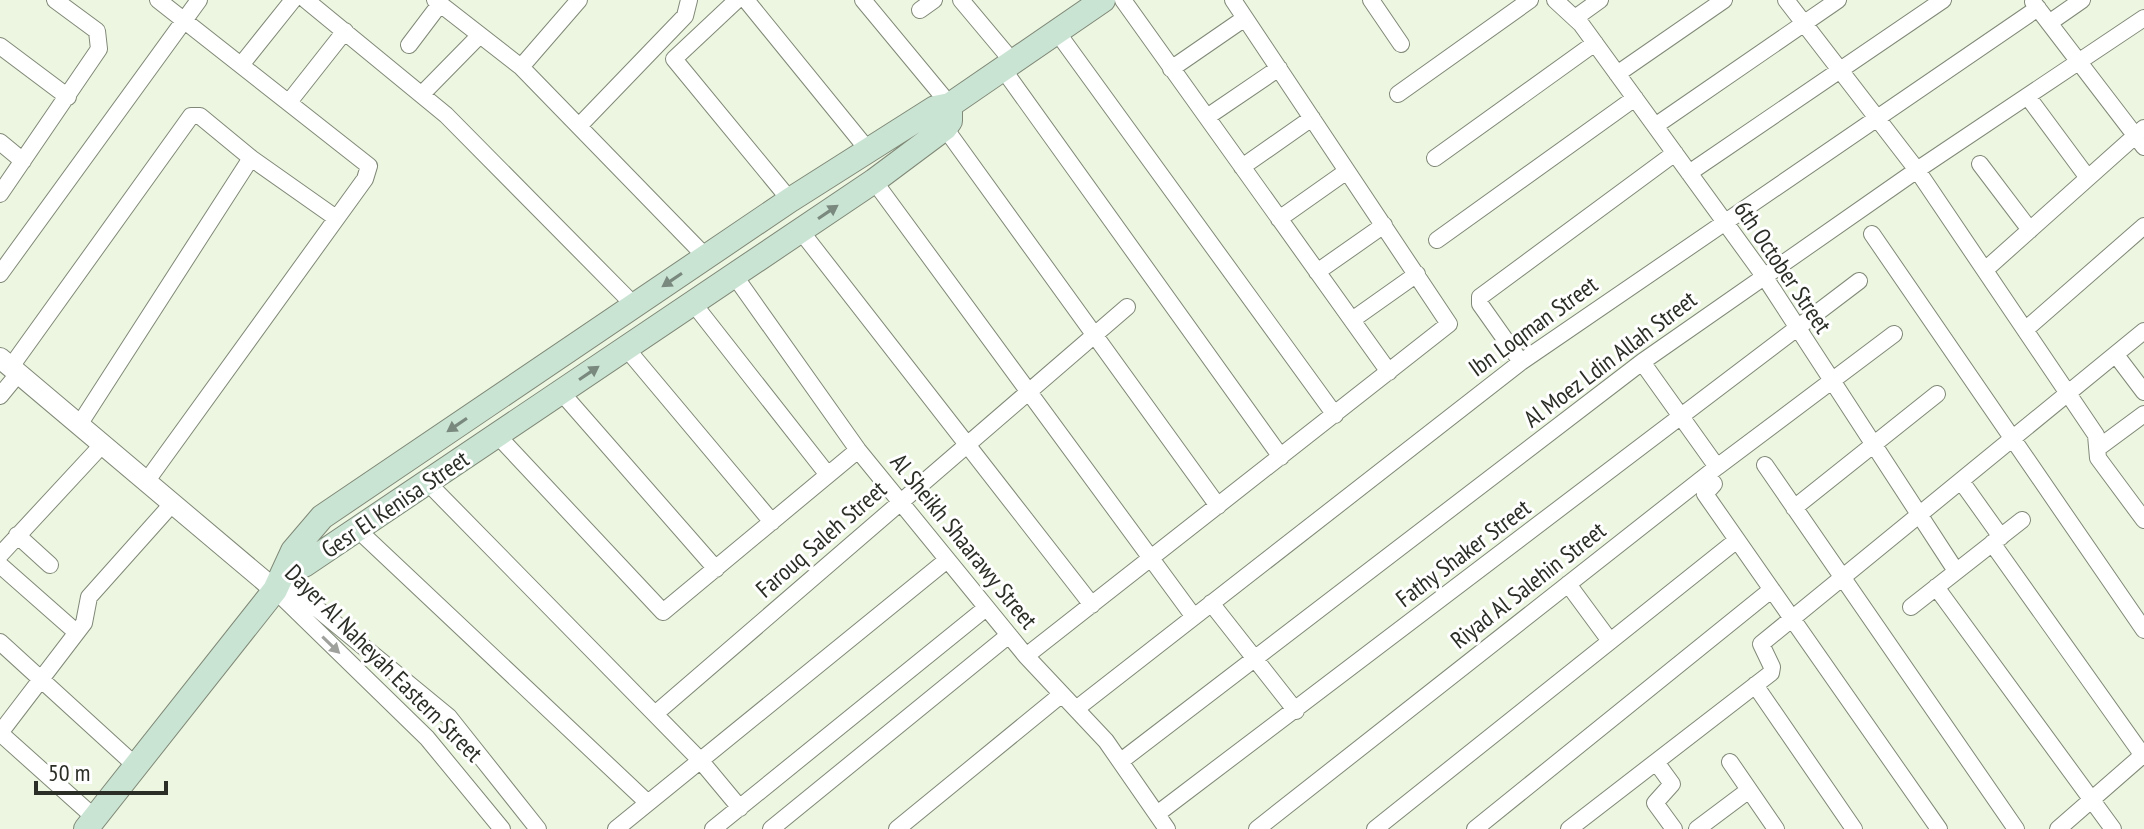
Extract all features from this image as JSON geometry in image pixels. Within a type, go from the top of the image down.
[{"type":"main road","name":"Gesr El Kenisa Street","points":[[276,576],[304,565],[358,530],[874,181],[1008,65],[1103,0]]},
{"type":"main road","name":"Gesr El Kenisa Street","points":[[276,576],[300,540],[322,517],[868,150],[935,108],[948,116]]},
{"type":"main road","points":[[90,824],[137,767],[276,576]]},
{"type":"street","points":[[0,194],[99,49],[97,31],[55,0]]},
{"type":"street","points":[[146,482],[369,173],[365,160],[158,0]]},
{"type":"street","points":[[0,274],[199,0]]},
{"type":"street","points":[[241,65],[293,0]]},
{"type":"street","points":[[306,0],[422,94],[634,305]]},
{"type":"street","points":[[521,67],[579,0]]},
{"type":"street","points":[[737,0],[674,55],[675,61],[790,200]]},
{"type":"street","points":[[746,0],[868,150]]},
{"type":"street","points":[[863,0],[948,116],[1095,336],[1218,506]]},
{"type":"street","points":[[920,10],[934,0]]},
{"type":"street","points":[[961,0],[1281,457]]},
{"type":"street","points":[[1123,0],[1389,372]]},
{"type":"street","points":[[1026,656],[1449,324],[1233,0]]},
{"type":"street","points":[[1371,0],[1401,44]]},
{"type":"street","points":[[1398,94],[1530,0]]},
{"type":"street","name":"6th October Street","points":[[1555,0],[1595,43],[1764,276],[1956,571]]},
{"type":"street","points":[[1575,18],[1600,0]]},
{"type":"street","points":[[1617,74],[1724,0]]},
{"type":"street","points":[[1786,0],[1917,170],[2096,435],[2098,458],[2144,520]]},
{"type":"street","points":[[1655,126],[1838,0]]},
{"type":"street","points":[[1689,173],[1943,0]]},
{"type":"street","points":[[2049,23],[2082,0]]},
{"type":"street","points":[[409,45],[437,2],[521,67],[706,257]]},
{"type":"street","points":[[1985,270],[2088,178],[2141,137],[2035,4]]},
{"type":"street","name":"Ibn Loqman Street","points":[[1076,709],[1521,362],[1723,220],[1877,117],[2035,4]]},
{"type":"street","points":[[580,125],[687,8]]},
{"type":"street","points":[[1171,69],[1245,18]]},
{"type":"street","name":"Al Moez Ldin Allah Street","points":[[1121,761],[1642,362],[1917,170],[2144,18]]},
{"type":"street","points":[[289,102],[345,31]]},
{"type":"street","points":[[1057,32],[1335,415]]},
{"type":"street","points":[[422,94],[480,35]]},
{"type":"street","points":[[1435,158],[1595,43]]},
{"type":"street","points":[[0,46],[68,97]]},
{"type":"street","points":[[1207,117],[1279,68]]},
{"type":"street","points":[[2028,97],[2088,178]]},
{"type":"street","points":[[1437,240],[1635,98]]},
{"type":"street","points":[[0,396],[9,367],[186,118],[200,116],[251,158],[336,218]]},
{"type":"street","points":[[1242,167],[1312,118]]},
{"type":"street","points":[[0,142],[23,161]]},
{"type":"street","points":[[1521,362],[1480,304],[1480,297],[1675,153]]},
{"type":"street","points":[[79,425],[251,158]]},
{"type":"street","points":[[1980,164],[2030,230]]},
{"type":"street","points":[[1279,219],[1347,171]]},
{"type":"street","points":[[874,181],[1194,617]]},
{"type":"street","points":[[1317,272],[1384,225]]},
{"type":"street","points":[[2025,330],[2144,226]]},
{"type":"street","points":[[800,230],[1092,605]]},
{"type":"street","points":[[1872,234],[2144,630]]},
{"type":"street","points":[[1352,320],[1417,274]]},
{"type":"street","name":"Al Sheikh Shaarawy Street","points":[[734,275],[858,450],[1026,656],[1121,761],[1167,829]]},
{"type":"street","name":"Fathy Shaker Street","points":[[1157,814],[1859,281]]},
{"type":"street","points":[[693,303],[828,475]]},
{"type":"street","name":"Farouq Saleh Street","points":[[655,714],[1127,307]]},
{"type":"street","points":[[1569,829],[1772,669],[1760,645],[2144,331]]},
{"type":"street","name":"Riyad Al Salehin Street","points":[[1257,829],[1712,471],[1894,334]]},
{"type":"street","points":[[626,348],[772,522]]},
{"type":"street","points":[[2116,355],[2144,392]]},
{"type":"street","points":[[1642,362],[1681,417],[1712,471],[1714,484],[1705,494],[1939,829]]},
{"type":"street","name":"Dayer Al Naheyah Eastern Street","points":[[9,367],[172,504],[276,576],[449,717],[538,829]]},
{"type":"street","points":[[561,392],[716,569]]},
{"type":"street","points":[[1794,508],[1937,394]]},
{"type":"street","points":[[2098,448],[2144,414]]},
{"type":"street","points":[[497,435],[663,612],[858,450]]},
{"type":"street","points":[[2,548],[102,445]]},
{"type":"street","points":[[1765,465],[2016,829]]},
{"type":"street","points":[[1961,481],[1996,540],[2144,756],[2058,829]]},
{"type":"street","points":[[428,483],[700,760],[740,808]]},
{"type":"street","points":[[90,824],[0,733],[86,617],[89,597],[172,504]]},
{"type":"street","points":[[1911,607],[2022,520]]},
{"type":"street","points":[[358,530],[648,803]]},
{"type":"street","points":[[17,535],[50,565]]},
{"type":"street","points":[[1375,829],[1737,540]]},
{"type":"street","points":[[616,829],[947,560]]},
{"type":"street","points":[[0,565],[76,632]]},
{"type":"street","name":"Dayer Al Naheyah Eastern Street","points":[[276,576],[427,738],[502,829]]},
{"type":"street","points":[[1568,584],[1610,641]]},
{"type":"street","points":[[1936,587],[2113,829]]},
{"type":"street","points":[[1475,829],[1771,590]]},
{"type":"street","points":[[1211,603],[1296,711]]},
{"type":"street","points":[[713,829],[986,608]]},
{"type":"street","points":[[771,829],[1009,635]]},
{"type":"street","points":[[0,642],[137,767]]},
{"type":"street","points":[[1755,685],[1854,829]]},
{"type":"street","points":[[897,829],[1062,694]]},
{"type":"street","points":[[1656,762],[1672,784],[1655,803],[1674,829]]},
{"type":"street","points":[[1730,762],[1776,829]]},
{"type":"street","points":[[1697,829],[1749,790]]}]
